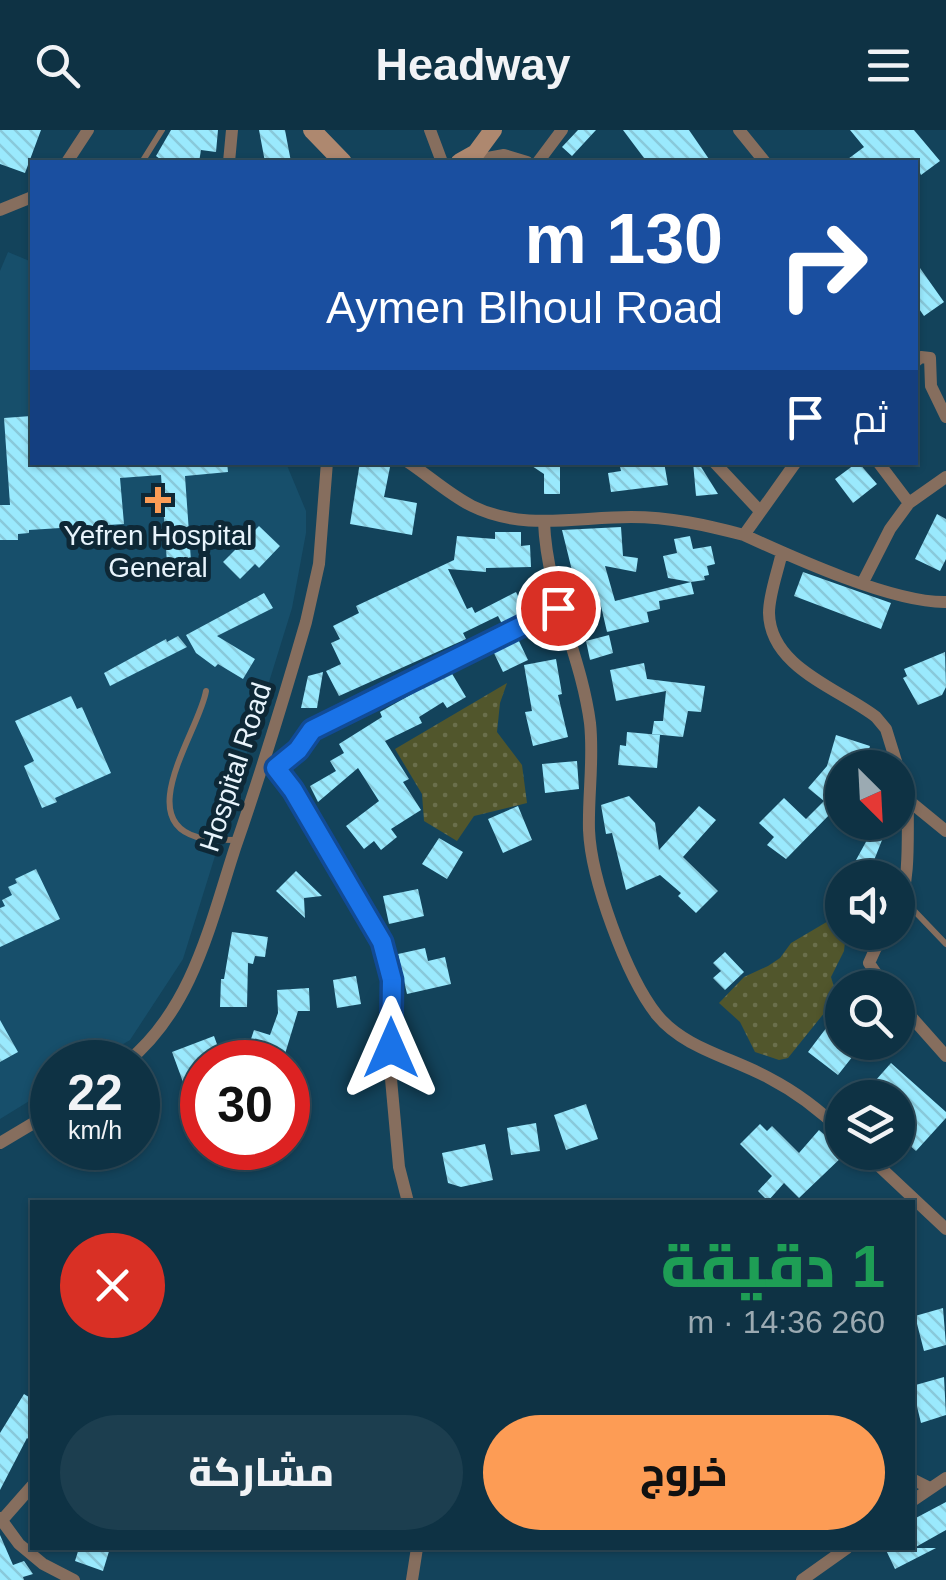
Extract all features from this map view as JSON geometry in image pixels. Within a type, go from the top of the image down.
[{"type":"main road","points":[[312,130],[341,160]]},
{"type":"main road","points":[[465,160],[476,153],[493,130]]},
{"type":"street","points":[[69,160],[88,130]]},
{"type":"street","points":[[229,160],[232,130]]},
{"type":"street","points":[[430,130],[441,160]]},
{"type":"street","points":[[540,160],[562,130]]},
{"type":"street","points":[[739,130],[763,160]]},
{"type":"street","points":[[474,160],[504,155],[520,160]]},
{"type":"street","points":[[0,210],[30,198]]},
{"type":"street","points":[[918,359],[930,358],[931,386],[946,417]]},
{"type":"street","name":"Hospital Road","points":[[152,1040],[168,1020],[196,966],[288,686],[319,564],[327,465]]},
{"type":"street","points":[[412,465],[471,506],[522,520],[688,520],[744,535],[898,594],[946,602]]},
{"type":"street","points":[[717,465],[760,510]]},
{"type":"street","points":[[744,535],[792,465]]},
{"type":"street","points":[[880,465],[909,503]]},
{"type":"street","points":[[863,582],[890,528],[909,503],[946,477]]},
{"type":"street","points":[[544,522],[550,577],[590,721],[591,857],[611,920],[636,978],[656,1014],[678,1035],[770,1078],[825,1115]]},
{"type":"street","points":[[782,552],[769,610],[771,629],[779,646],[808,672],[876,717],[894,750]]},
{"type":"street","points":[[258,780],[298,750],[312,730],[558,608]]},
{"type":"street","points":[[276,768],[293,790],[382,942],[392,980],[391,1079],[399,1167],[407,1200]]},
{"type":"street","points":[[915,806],[946,831]]},
{"type":"street","points":[[915,1021],[946,1056]]},
{"type":"street","points":[[0,1143],[30,1125]]},
{"type":"street","points":[[883,1170],[946,1228]]},
{"type":"street","points":[[915,1499],[946,1478]]},
{"type":"street","points":[[915,1480],[930,1488]]},
{"type":"street","points":[[30,1488],[1,1518],[18,1544],[43,1564],[74,1580]]},
{"type":"street","points":[[412,1580],[417,1550]]},
{"type":"street","points":[[802,1580],[844,1550]]},
{"type":"lane","points":[[143,160],[162,130]]},
{"type":"lane","points":[[206,691],[199,720],[181,754],[168,804],[171,816],[182,830],[199,838],[238,840]]},
{"type":"lane","points":[[915,916],[946,944]]},
{"type":"shaded area","points":[[8,252],[30,261],[30,465],[287,465],[306,511],[306,533],[292,608],[183,959],[130,1040],[30,1040],[30,1101],[0,1119],[0,271]]},
{"type":"green space","points":[[507,683],[497,732],[522,765],[527,803],[474,816],[457,841],[424,821],[422,794],[395,749]]},
{"type":"green space","points":[[825,923],[825,950],[844,950],[834,970],[825,970],[825,1012],[788,1058],[779,1060],[755,1052],[740,1022],[719,1003],[744,977],[780,958],[791,943]]},
{"type":"building","points":[[0,130],[41,130],[25,173],[0,164]]},
{"type":"building","points":[[171,130],[218,130],[216,152],[201,150],[199,160],[161,160],[156,156]]},
{"type":"building","points":[[259,130],[285,130],[291,160],[265,160]]},
{"type":"building","points":[[578,130],[596,130],[572,156],[562,147]]},
{"type":"building","points":[[623,130],[689,130],[710,160],[646,160]]},
{"type":"building","points":[[850,130],[914,130],[940,161],[921,175],[918,160],[847,160],[864,147]]},
{"type":"building","points":[[918,265],[944,302],[924,316],[918,307]]},
{"type":"building","points":[[30,416],[30,465],[227,465],[228,472],[185,476],[191,561],[167,563],[161,475],[120,478],[124,524],[29,530],[18,534],[18,540],[0,540],[0,505],[10,505],[4,418]]},
{"type":"building","points":[[360,465],[390,465],[384,497],[417,503],[412,535],[350,524]]},
{"type":"building","points":[[530,465],[560,465],[560,494],[544,494],[544,474]]},
{"type":"building","points":[[620,465],[665,465],[668,485],[611,492],[608,473],[621,471]]},
{"type":"building","points":[[693,465],[700,465],[718,494],[696,496]]},
{"type":"building","points":[[854,465],[861,465],[877,484],[853,503],[835,479]]},
{"type":"building","points":[[937,514],[946,519],[946,559],[940,571],[915,559]]},
{"type":"building","points":[[259,526],[280,546],[259,568],[255,564],[240,579],[223,562]]},
{"type":"building","points":[[621,527],[623,556],[638,558],[636,572],[605,566],[615,601],[691,582],[694,594],[659,601],[660,609],[647,612],[649,622],[607,632],[598,593],[579,599],[562,530]]},
{"type":"building","points":[[495,532],[521,532],[521,546],[530,545],[531,567],[486,568],[486,572],[448,569],[467,609],[472,607],[475,613],[516,592],[526,612],[502,624],[498,616],[463,633],[466,639],[339,696],[326,671],[341,664],[331,643],[340,639],[333,626],[359,613],[356,606],[454,560],[457,536],[495,539]]},
{"type":"building","points":[[690,536],[693,549],[711,546],[715,564],[707,566],[709,575],[704,576],[705,580],[668,578],[663,556],[677,553],[674,539]]},
{"type":"building","points":[[803,572],[891,603],[881,629],[794,596]]},
{"type":"building","points":[[264,593],[273,608],[217,636],[255,659],[243,679],[218,664],[215,667],[196,653],[186,635]]},
{"type":"building","points":[[609,635],[613,653],[590,660],[586,641]]},
{"type":"building","points":[[178,636],[187,647],[110,686],[104,673]]},
{"type":"building","points":[[518,639],[528,660],[503,672],[493,651]]},
{"type":"building","points":[[945,652],[946,687],[942,695],[918,705],[903,678],[907,676],[904,669]]},
{"type":"building","points":[[556,659],[562,694],[558,695],[568,737],[533,746],[525,712],[532,711],[524,665]]},
{"type":"building","points":[[644,663],[647,679],[705,686],[701,712],[688,711],[683,737],[652,734],[654,721],[663,721],[666,691],[616,701],[610,670]]},
{"type":"building","points":[[323,672],[317,708],[301,708],[308,676]]},
{"type":"building","points":[[451,672],[466,697],[447,708],[443,702],[419,717],[422,723],[385,741],[409,779],[403,782],[421,810],[391,829],[397,837],[381,850],[374,841],[364,849],[346,826],[379,801],[358,768],[318,802],[310,786],[336,771],[330,761],[344,753],[339,744],[382,717],[380,712]]},
{"type":"building","points":[[71,696],[77,709],[82,707],[111,773],[55,798],[57,802],[42,808],[24,766],[34,761],[15,721]]},
{"type":"building","points":[[627,732],[660,735],[657,768],[618,765],[620,745],[626,746]]},
{"type":"building","points":[[836,735],[870,746],[869,750],[832,750]]},
{"type":"building","points":[[577,761],[579,789],[545,793],[542,764]]},
{"type":"building","points":[[825,768],[825,819],[786,859],[767,845],[774,837],[759,823],[784,798],[806,819],[824,801],[808,788]]},
{"type":"building","points":[[629,796],[655,823],[659,850],[699,806],[716,820],[683,857],[718,891],[696,913],[660,875],[626,890],[612,833],[606,834],[601,805]]},
{"type":"building","points":[[518,806],[532,840],[503,853],[488,819]]},
{"type":"building","points":[[439,838],[463,852],[447,879],[422,864]]},
{"type":"building","points":[[867,840],[882,840],[874,860],[856,860]]},
{"type":"building","points":[[36,869],[60,919],[0,947],[0,908],[5,906],[2,900],[12,895],[8,887]]},
{"type":"building","points":[[296,871],[322,896],[304,898],[305,918],[276,891]]},
{"type":"building","points":[[418,889],[424,916],[389,924],[383,896]]},
{"type":"building","points":[[232,932],[268,937],[265,957],[255,956],[253,964],[248,963],[247,1007],[220,1007],[221,979]]},
{"type":"building","points":[[425,948],[428,961],[445,957],[451,984],[407,994],[398,954]]},
{"type":"building","points":[[725,952],[744,972],[725,990],[713,978],[721,971],[713,963]]},
{"type":"building","points":[[356,976],[361,1004],[337,1008],[333,980]]},
{"type":"building","points":[[309,988],[310,1011],[298,1011],[289,1040],[251,1040],[254,1030],[270,1035],[278,1013],[277,990]]},
{"type":"building","points":[[0,1020],[18,1052],[0,1062]]},
{"type":"building","points":[[825,1030],[825,1060],[850,1060],[838,1075],[808,1052]]},
{"type":"building","points":[[180,1049],[180,1074],[172,1052]]},
{"type":"building","points":[[891,1063],[910,1080],[876,1080]]},
{"type":"building","points":[[915,1084],[946,1112],[946,1118],[916,1151]]},
{"type":"building","points":[[586,1104],[598,1139],[566,1150],[554,1115]]},
{"type":"building","points":[[536,1123],[540,1151],[511,1155],[507,1128]]},
{"type":"building","points":[[760,1124],[767,1131],[772,1126],[799,1153],[819,1130],[825,1135],[825,1170],[828,1170],[799,1198],[784,1183],[767,1200],[758,1191],[772,1176],[740,1144]]},
{"type":"building","points":[[485,1144],[493,1180],[461,1187],[448,1183],[442,1153]]},
{"type":"building","points":[[943,1308],[946,1345],[924,1351],[915,1316]]},
{"type":"building","points":[[944,1377],[946,1415],[921,1423],[915,1385]]},
{"type":"building","points":[[24,1394],[30,1398],[30,1440],[27,1438],[0,1490],[0,1433]]},
{"type":"building","points":[[946,1502],[946,1530],[915,1547],[915,1518]]},
{"type":"building","points":[[0,1535],[13,1565],[24,1561],[33,1574],[23,1577],[24,1580],[0,1580]]},
{"type":"building","points":[[936,1548],[895,1569],[886,1550]]},
{"type":"building","points":[[78,1550],[109,1550],[103,1571],[75,1561]]},
{"type":"place","name":"Yefren Hospital General","points":[[158,500]]},
{"type":"route","points":[[391,1048],[392,980],[382,942],[293,790],[276,768],[298,750],[312,730],[558,608]]}]
